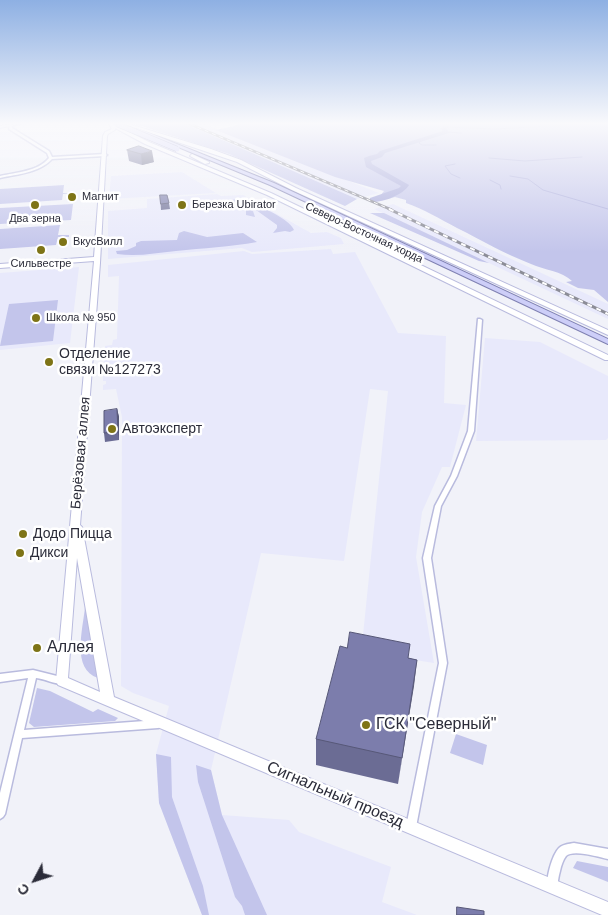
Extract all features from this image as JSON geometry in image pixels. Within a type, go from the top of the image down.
[{"type":"main road","name":"Берёзовая аллея","points":[[62,681],[104,167]]},
{"type":"main road","points":[[205,167],[269,194],[337,218],[608,333]]},
{"type":"main road","points":[[218,167],[269,194]]},
{"type":"main road","name":"Северо-Восточная хорда","points":[[223,167],[608,342]]},
{"type":"main road","points":[[245,167],[261,171]]},
{"type":"main road","points":[[250,167],[261,171],[337,218]]},
{"type":"main road","points":[[348,223],[608,358]]},
{"type":"main road","name":"Северо-Восточная хорда","points":[[348,223],[608,350]]},
{"type":"main road","points":[[0,266],[97,259]]},
{"type":"main road","points":[[75,517],[86,565],[108,700]]},
{"type":"main road","name":"Сигнальный проезд","points":[[62,681],[608,910]]},
{"type":"street","points":[[0,177],[40,167]]},
{"type":"street","points":[[412,827],[442,662],[428,558],[438,506],[454,476],[471,431],[480,320]]},
{"type":"street","points":[[0,814],[33,674]]},
{"type":"street","points":[[0,678],[42,674],[62,681]]},
{"type":"street","points":[[20,734],[161,724]]},
{"type":"street","points":[[552,886],[555,864],[563,850],[569,847],[608,854]]},
{"type":"shaded area","points":[[257,167],[283,167],[357,199],[345,206]]},
{"type":"shaded area","points":[[283,167],[312,167],[379,193],[357,199]]},
{"type":"shaded area","points":[[309,167],[608,167],[608,302],[594,290],[578,288],[566,282],[572,281],[563,275],[503,252],[426,211],[406,203],[406,200],[395,197],[388,199],[380,196],[384,191],[335,177]]},
{"type":"shaded area","points":[[182,172],[216,193],[109,199],[111,176]]},
{"type":"shaded area","points":[[64,185],[63,193],[75,194],[63,194],[62,200],[0,204],[0,189]]},
{"type":"shaded area","points":[[217,194],[221,196],[243,195],[311,233],[327,232],[341,238],[344,244],[252,252],[242,248],[108,259],[108,211],[147,208],[147,199]]},
{"type":"shaded area","points":[[236,199],[268,210],[285,220],[294,230],[273,233],[277,225],[256,210],[253,211],[255,217],[246,215],[246,208],[228,201]]},
{"type":"shaded area","points":[[73,204],[71,220],[0,224],[0,208]]},
{"type":"shaded area","points":[[393,204],[608,304],[608,319],[374,209]]},
{"type":"shaded area","points":[[370,213],[384,213],[489,263],[479,261]]},
{"type":"shaded area","points":[[60,225],[58,235],[69,235],[69,237],[58,237],[56,245],[0,249],[0,229]]},
{"type":"shaded area","points":[[184,231],[207,237],[243,233],[257,242],[139,255],[117,254],[116,251],[127,250],[136,246],[136,243],[141,241],[177,240],[179,233]]},
{"type":"shaded area","points":[[331,249],[333,254],[355,252],[398,333],[446,336],[444,403],[466,405],[450,467],[442,467],[422,512],[416,557],[434,663],[352,650],[356,641],[363,635],[388,391],[370,389],[344,561],[261,553],[211,770],[222,815],[289,820],[299,832],[391,867],[382,902],[417,915],[202,915],[159,803],[156,754],[169,706],[133,693],[121,686],[122,417],[116,389],[103,390],[103,385],[106,384],[106,381],[103,381],[105,346],[112,345],[113,340],[117,339],[119,276],[108,277],[108,265],[244,251],[252,254]]},
{"type":"shaded area","name":"Школа № 950","points":[[79,267],[70,343],[0,350],[0,273]]},
{"type":"shaded area","points":[[58,300],[53,341],[0,346],[9,304]]},
{"type":"shaded area","points":[[485,338],[540,342],[608,376],[608,438],[606,440],[476,441]]},
{"type":"shaded area","points":[[85,607],[87,607],[98,678],[84,666],[81,657],[81,637]]},
{"type":"shaded area","points":[[37,688],[50,691],[93,712],[98,709],[118,718],[115,721],[34,727],[29,723]]},
{"type":"shaded area","points":[[456,734],[487,745],[483,765],[450,753]]},
{"type":"shaded area","points":[[156,754],[171,757],[172,797],[203,886],[209,915],[202,915],[159,803]]},
{"type":"shaded area","points":[[196,765],[211,770],[222,815],[267,915],[245,915],[242,906],[235,897],[198,782]]},
{"type":"shaded area","points":[[577,861],[608,867],[608,882],[573,868]]},
{"type":"building","points":[[160,195],[167,195],[169,203],[161,204]]},
{"type":"building","points":[[117,409],[118,432],[104,433],[104,411]]},
{"type":"building","name":"ГСК \"Северный\"","points":[[350,632],[410,644],[408,658],[417,660],[402,758],[316,739],[340,646],[347,648]]},
{"type":"building","points":[[457,907],[484,911],[484,915],[457,915]]},
{"type":"waterway","points":[[373,167],[405,185],[402,190],[373,200]]},
{"type":"waterway","points":[[446,167],[451,174],[460,178]]},
{"type":"waterway","points":[[510,176],[528,179],[543,190],[608,209]]},
{"type":"waterway","points":[[490,180],[500,185],[501,189]]},
{"type":"railway","points":[[290,167],[392,210]]},
{"type":"railway","points":[[389,209],[608,314]]},
{"type":"place","name":"Магнит","points":[[72,197]]},
{"type":"place","name":"Два зерна","points":[[35,205]]},
{"type":"place","name":"Березка Ubirator","points":[[182,205]]},
{"type":"place","name":"ВкусВилл","points":[[63,242]]},
{"type":"place","name":"Сильвестре","points":[[41,250]]},
{"type":"place","name":"Школа № 950","points":[[36,318]]},
{"type":"place","name":"Отделение связи №127273","points":[[49,362]]},
{"type":"place","name":"Автоэксперт","points":[[112,429]]},
{"type":"place","name":"Додо Пицца","points":[[23,534]]},
{"type":"place","name":"Дикси","points":[[20,553]]},
{"type":"place","name":"Аллея","points":[[37,648]]},
{"type":"place","name":"ГСК \"Северный\"","points":[[366,725]]}]
